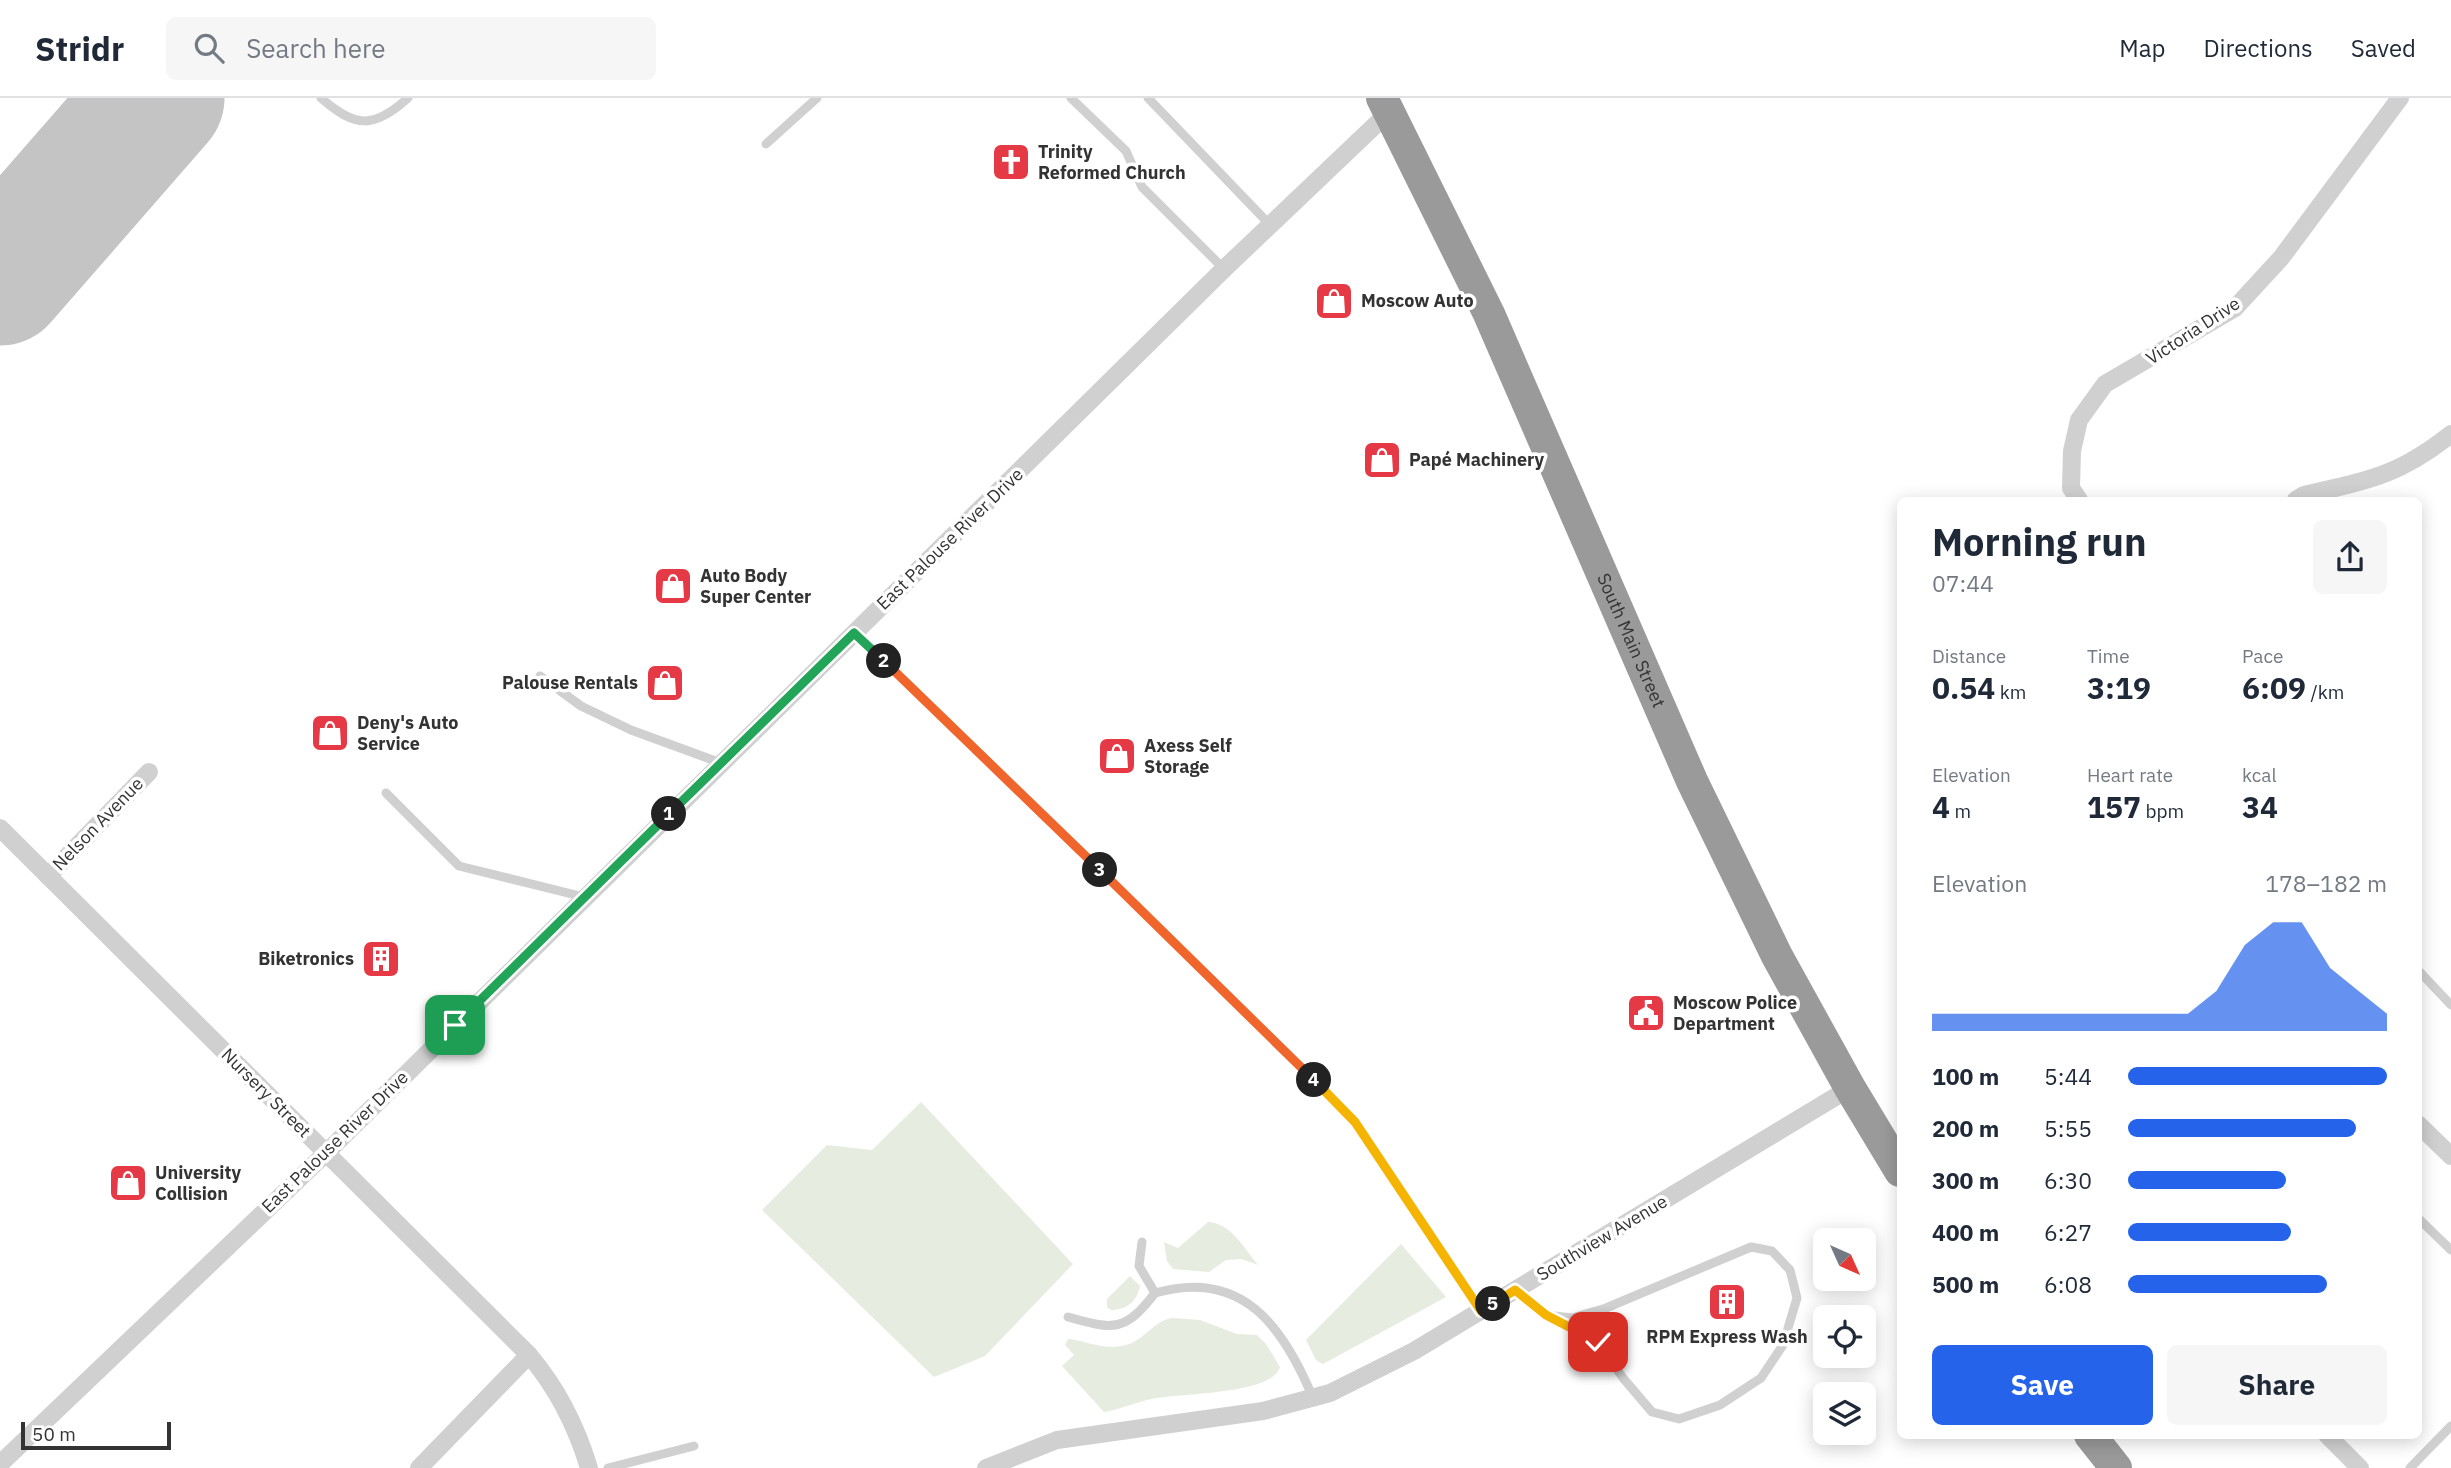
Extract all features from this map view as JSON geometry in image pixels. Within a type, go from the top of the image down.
[{"type":"highway","name":"South Main Street","points":[[1385,105],[1489,314],[1692,781],[1777,956],[1850,1088],[1897,1166]]},
{"type":"highway","points":[[2093,1439],[2116,1468]]},
{"type":"street","name":"Victoria Drive","points":[[2077,497],[2071,488],[2072,451],[2079,420],[2105,384],[2235,308],[2281,258],[2400,98]]},
{"type":"street","name":"East Palouse River Drive","points":[[0,1464],[326,1153],[1270,225],[1385,105]]},
{"type":"street","points":[[2301,497],[2383,477],[2419,459],[2451,434]]},
{"type":"street","name":"Nelson Avenue","points":[[48,876],[149,772]]},
{"type":"street","name":"Nursery Street","points":[[0,828],[529,1355],[553,1383],[573,1421],[589,1468]]},
{"type":"street","name":"Southview Avenue","points":[[986,1468],[1057,1440],[1227,1416],[1330,1393],[1414,1351],[1850,1088]]},
{"type":"street","points":[[2422,1128],[2451,1156]]},
{"type":"street","points":[[419,1468],[529,1355]]},
{"type":"street","points":[[2331,1439],[2360,1468]]},
{"type":"lane","points":[[321,98],[354,121],[378,121],[408,98]]},
{"type":"lane","points":[[766,144],[817,98]]},
{"type":"lane","points":[[1071,98],[1126,151],[1142,187],[1224,269]]},
{"type":"lane","points":[[1148,98],[1270,225]]},
{"type":"lane","points":[[854,633],[1280,1044],[1355,1122],[1481,1311]]},
{"type":"lane","points":[[540,676],[593,712],[631,730],[721,763]]},
{"type":"lane","points":[[386,793],[460,866],[584,897]]},
{"type":"lane","points":[[2422,974],[2451,1005]]},
{"type":"lane","points":[[2422,1223],[2451,1250]]},
{"type":"lane","points":[[1142,1242],[1139,1266],[1155,1293]]},
{"type":"lane","points":[[1515,1290],[1546,1315],[1598,1342],[1652,1412],[1679,1419],[1720,1405],[1761,1378],[1783,1345],[1797,1298],[1790,1270],[1772,1251],[1751,1247],[1605,1308],[1572,1318],[1546,1315]]},
{"type":"lane","points":[[1068,1318],[1114,1327],[1137,1316],[1155,1293],[1177,1286],[1212,1289],[1238,1296],[1262,1311],[1300,1366],[1313,1398]]},
{"type":"lane","points":[[2410,1468],[2451,1426]]},
{"type":"lane","points":[[608,1468],[694,1446]]},
{"type":"shaded area","points":[[921,1102],[1073,1264],[985,1356],[934,1377],[762,1210],[827,1145],[872,1150]]},
{"type":"shaded area","points":[[1208,1222],[1216,1223],[1230,1232],[1258,1265],[1241,1259],[1226,1260],[1209,1272],[1173,1269],[1167,1261],[1164,1242],[1178,1248]]},
{"type":"shaded area","points":[[1401,1244],[1446,1297],[1323,1364],[1316,1360],[1306,1340]]},
{"type":"shaded area","points":[[1130,1276],[1140,1286],[1136,1296],[1130,1304],[1111,1310],[1107,1307],[1107,1299]]},
{"type":"shaded area","points":[[1173,1318],[1200,1320],[1237,1334],[1257,1335],[1280,1367],[1274,1376],[1243,1388],[1152,1399],[1104,1412],[1062,1366],[1074,1355],[1065,1345],[1068,1339],[1118,1347],[1139,1339],[1160,1322]]},
{"type":"runway","points":[[0,278],[157,98]]},
{"type":"place","name":"Trinity Reformed Church","points":[[1011,162]]},
{"type":"place","name":"Moscow Auto","points":[[1334,301]]},
{"type":"place","name":"Papé Machinery","points":[[1382,460]]},
{"type":"place","name":"Auto Body Super Center","points":[[673,586]]},
{"type":"place","name":"Palouse Rentals","points":[[665,683]]},
{"type":"place","name":"Deny's Auto Service","points":[[330,733]]},
{"type":"place","name":"Axess Self Storage","points":[[1117,756]]},
{"type":"place","name":"Biketronics","points":[[381,959]]},
{"type":"place","name":"Moscow Police Department","points":[[1646,1013]]},
{"type":"place","name":"University Collision","points":[[128,1183]]},
{"type":"place","name":"RPM Express Wash","points":[[1727,1302]]},
{"type":"route","points":[[455,1025],[854,633],[1280,1044],[1355,1122],[1481,1311],[1515,1290],[1546,1315],[1598,1342]]}]
